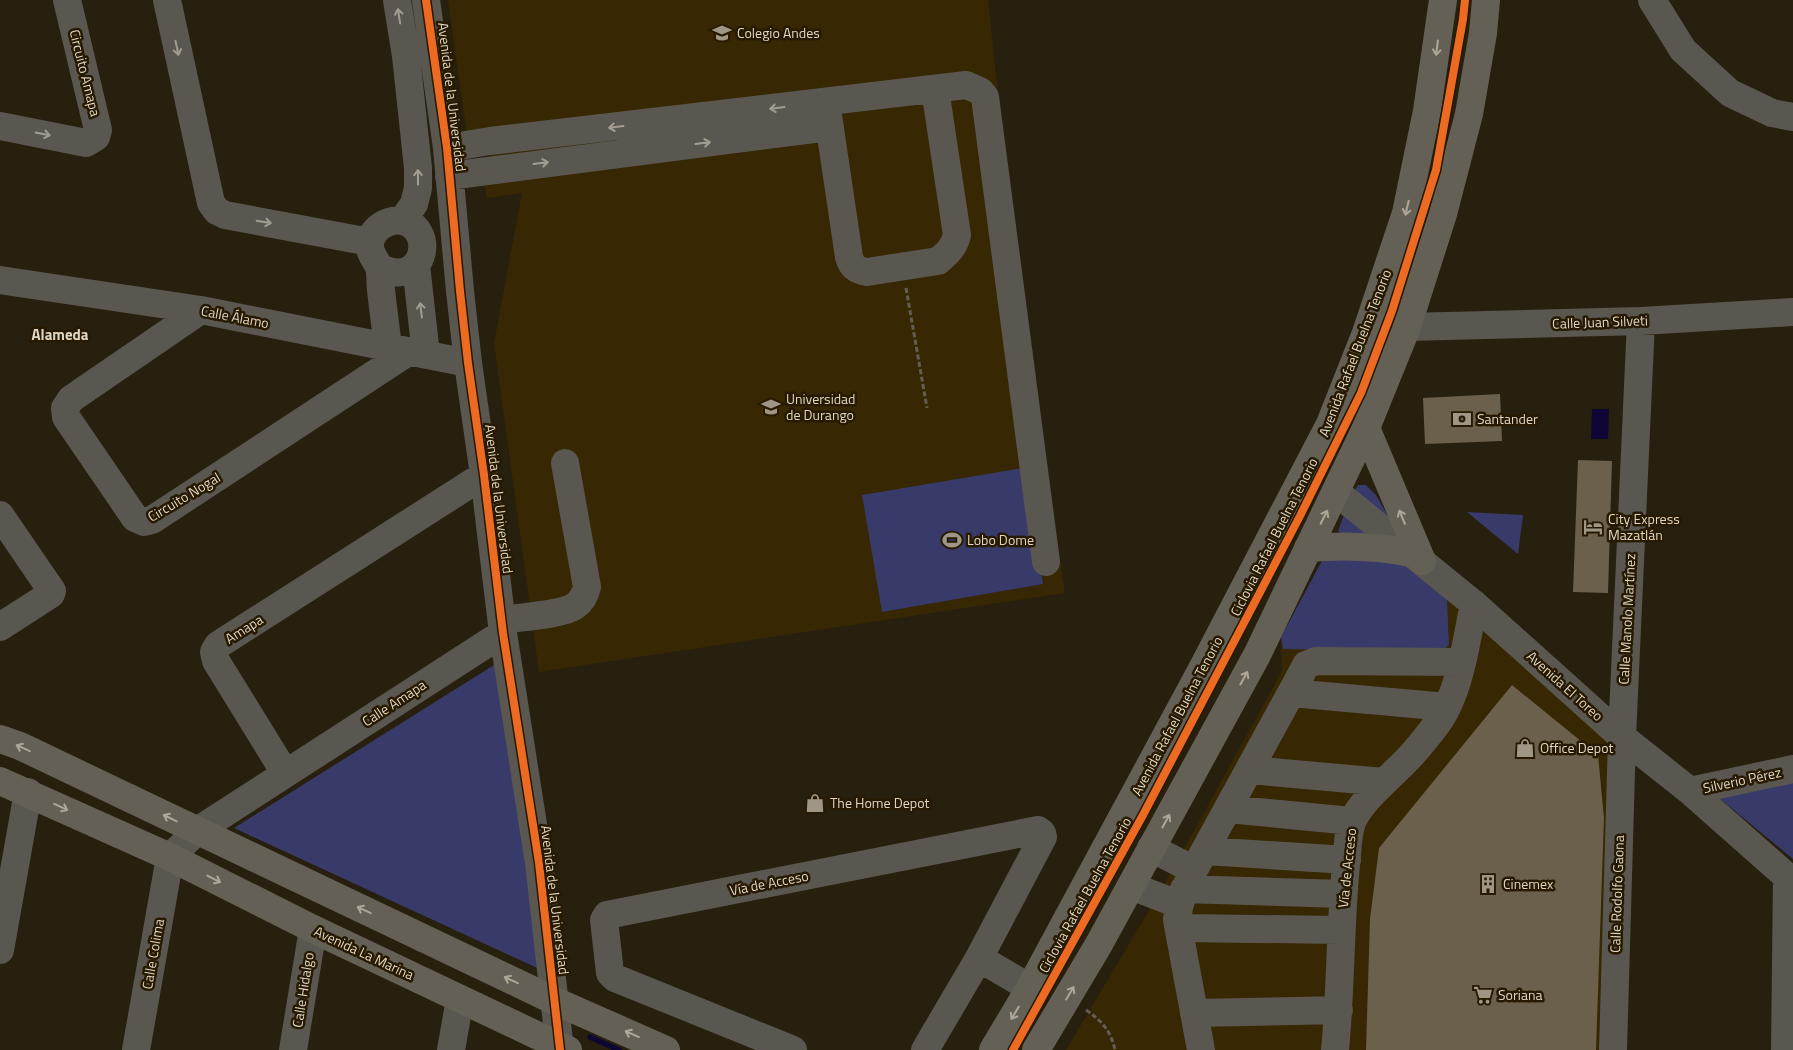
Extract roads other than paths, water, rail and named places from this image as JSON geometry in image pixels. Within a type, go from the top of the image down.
[{"type":"main road","name":"Avenida Rafael Buelna Tenorio","points":[[993,1050],[1030,988],[1201,672],[1330,424],[1362,342],[1406,213],[1427,112],[1444,0]]},
{"type":"main road","points":[[1036,1050],[1131,886],[1257,655],[1366,428],[1407,327],[1443,214],[1469,114],[1483,33],[1486,0]]},
{"type":"main road","points":[[1366,428],[1416,557]]},
{"type":"main road","points":[[1307,471],[1336,492]]},
{"type":"main road","points":[[1308,548],[1339,545],[1386,548],[1416,557]]},
{"type":"main road","points":[[0,739],[20,746],[555,1001],[666,1050]]},
{"type":"main road","name":"Avenida La Marina","points":[[0,781],[28,792],[170,858],[562,1049]]},
{"type":"street","name":"Circuito Amapa","points":[[0,126],[86,143],[96,137],[98,130],[67,0]]},
{"type":"street","points":[[167,0],[211,203],[217,211],[225,215],[370,242]]},
{"type":"street","points":[[397,0],[406,56],[418,168],[418,188],[414,204],[402,221]]},
{"type":"street","name":"Avenida de la Universidad","points":[[426,0],[447,148],[468,363],[503,626],[539,863],[555,1001]]},
{"type":"street","points":[[1652,0],[1683,50],[1730,92],[1772,113],[1793,116]]},
{"type":"street","points":[[450,176],[828,115],[935,89],[966,85],[980,91],[985,98],[1046,562]]},
{"type":"street","points":[[828,115],[851,264],[857,270],[867,272],[938,261],[955,245],[958,235],[935,89]]},
{"type":"street","points":[[447,148],[490,141],[828,115]]},
{"type":"street","points":[[402,221],[414,227],[422,239],[422,252],[416,265],[408,351],[378,267],[371,256],[370,242],[376,230],[388,222],[402,221]]},
{"type":"street","points":[[378,267],[391,273],[404,272],[416,265]]},
{"type":"street","name":"Calle Álamo","points":[[0,280],[201,310],[468,363]]},
{"type":"street","name":"Circuito Nogal","points":[[201,310],[71,399],[65,408],[66,417],[135,518],[144,522],[152,520],[408,351]]},
{"type":"street","name":"Calle Juan Silveti","points":[[1407,327],[1641,321],[1793,312]]},
{"type":"street","name":"Calle Manolo Martínez","points":[[1622,737],[1641,321]]},
{"type":"street","points":[[503,626],[564,611],[575,607],[584,598],[587,587],[565,462]]},
{"type":"street","name":"Amapa","points":[[285,773],[216,661],[214,652],[218,644],[484,475]]},
{"type":"street","name":"Avenida El Toreo","points":[[1336,492],[1474,604],[1622,737],[1690,792],[1790,879]]},
{"type":"street","points":[[0,515],[52,591],[0,628]]},
{"type":"street","name":"Vía de Acceso","points":[[1335,1050],[1339,1010],[1343,894],[1352,821],[1359,810],[1384,782],[1416,751],[1447,707],[1461,662],[1474,604]]},
{"type":"street","name":"Calle Amapa","points":[[285,773],[503,626]]},
{"type":"street","points":[[1201,1050],[1194,1013],[1188,889],[1228,809],[1306,665],[1316,661],[1461,662]]},
{"type":"street","points":[[1291,693],[1447,707]]},
{"type":"street","name":"Calle Rodolfo Gaona","points":[[1613,1050],[1622,737]]},
{"type":"street","name":"Silverio Pérez","points":[[1690,792],[1793,769]]},
{"type":"street","points":[[1249,770],[1384,782]]},
{"type":"street","points":[[170,858],[198,831],[285,773]]},
{"type":"street","points":[[0,950],[28,792]]},
{"type":"street","points":[[1228,809],[1352,821]]},
{"type":"street","name":"Vía de Acceso","points":[[790,1050],[615,978],[610,973],[605,917],[607,915],[1038,830],[1042,833],[1042,837],[979,958],[925,1050]]},
{"type":"street","points":[[1151,848],[1188,889],[1341,930]]},
{"type":"street","name":"Calle Colima","points":[[136,1050],[170,858]]},
{"type":"street","points":[[1188,889],[1347,860]]},
{"type":"street","points":[[1786,1050],[1790,879]]},
{"type":"street","points":[[1131,886],[1343,894]]},
{"type":"street","name":"Calle Hidalgo","points":[[293,1050],[313,929]]},
{"type":"street","points":[[979,958],[1030,988]]},
{"type":"street","points":[[451,1050],[460,999]]},
{"type":"street","name":"Avenida La Marina","points":[[555,1001],[562,1049]]},
{"type":"street","points":[[1194,1013],[1339,1010]]},
{"type":"waterway","points":[[590,1037],[619,1050]]},
{"type":"place","name":"Colegio Andes","points":[[722,33]]},
{"type":"place","name":"Universidad de Durango","points":[[771,407]]},
{"type":"place","name":"Santander","points":[[1462,419]]},
{"type":"place","name":"City Express Mazatlán","points":[[1593,527]]},
{"type":"place","name":"Lobo Dome","points":[[952,540]]},
{"type":"place","name":"Office Depot","points":[[1525,748]]},
{"type":"place","name":"The Home Depot","points":[[815,803]]},
{"type":"place","name":"Cinemex","points":[[1488,884]]},
{"type":"place","name":"Soriana","points":[[1483,995]]},
{"type":"district","name":"Alameda","points":[[60,335]]}]
